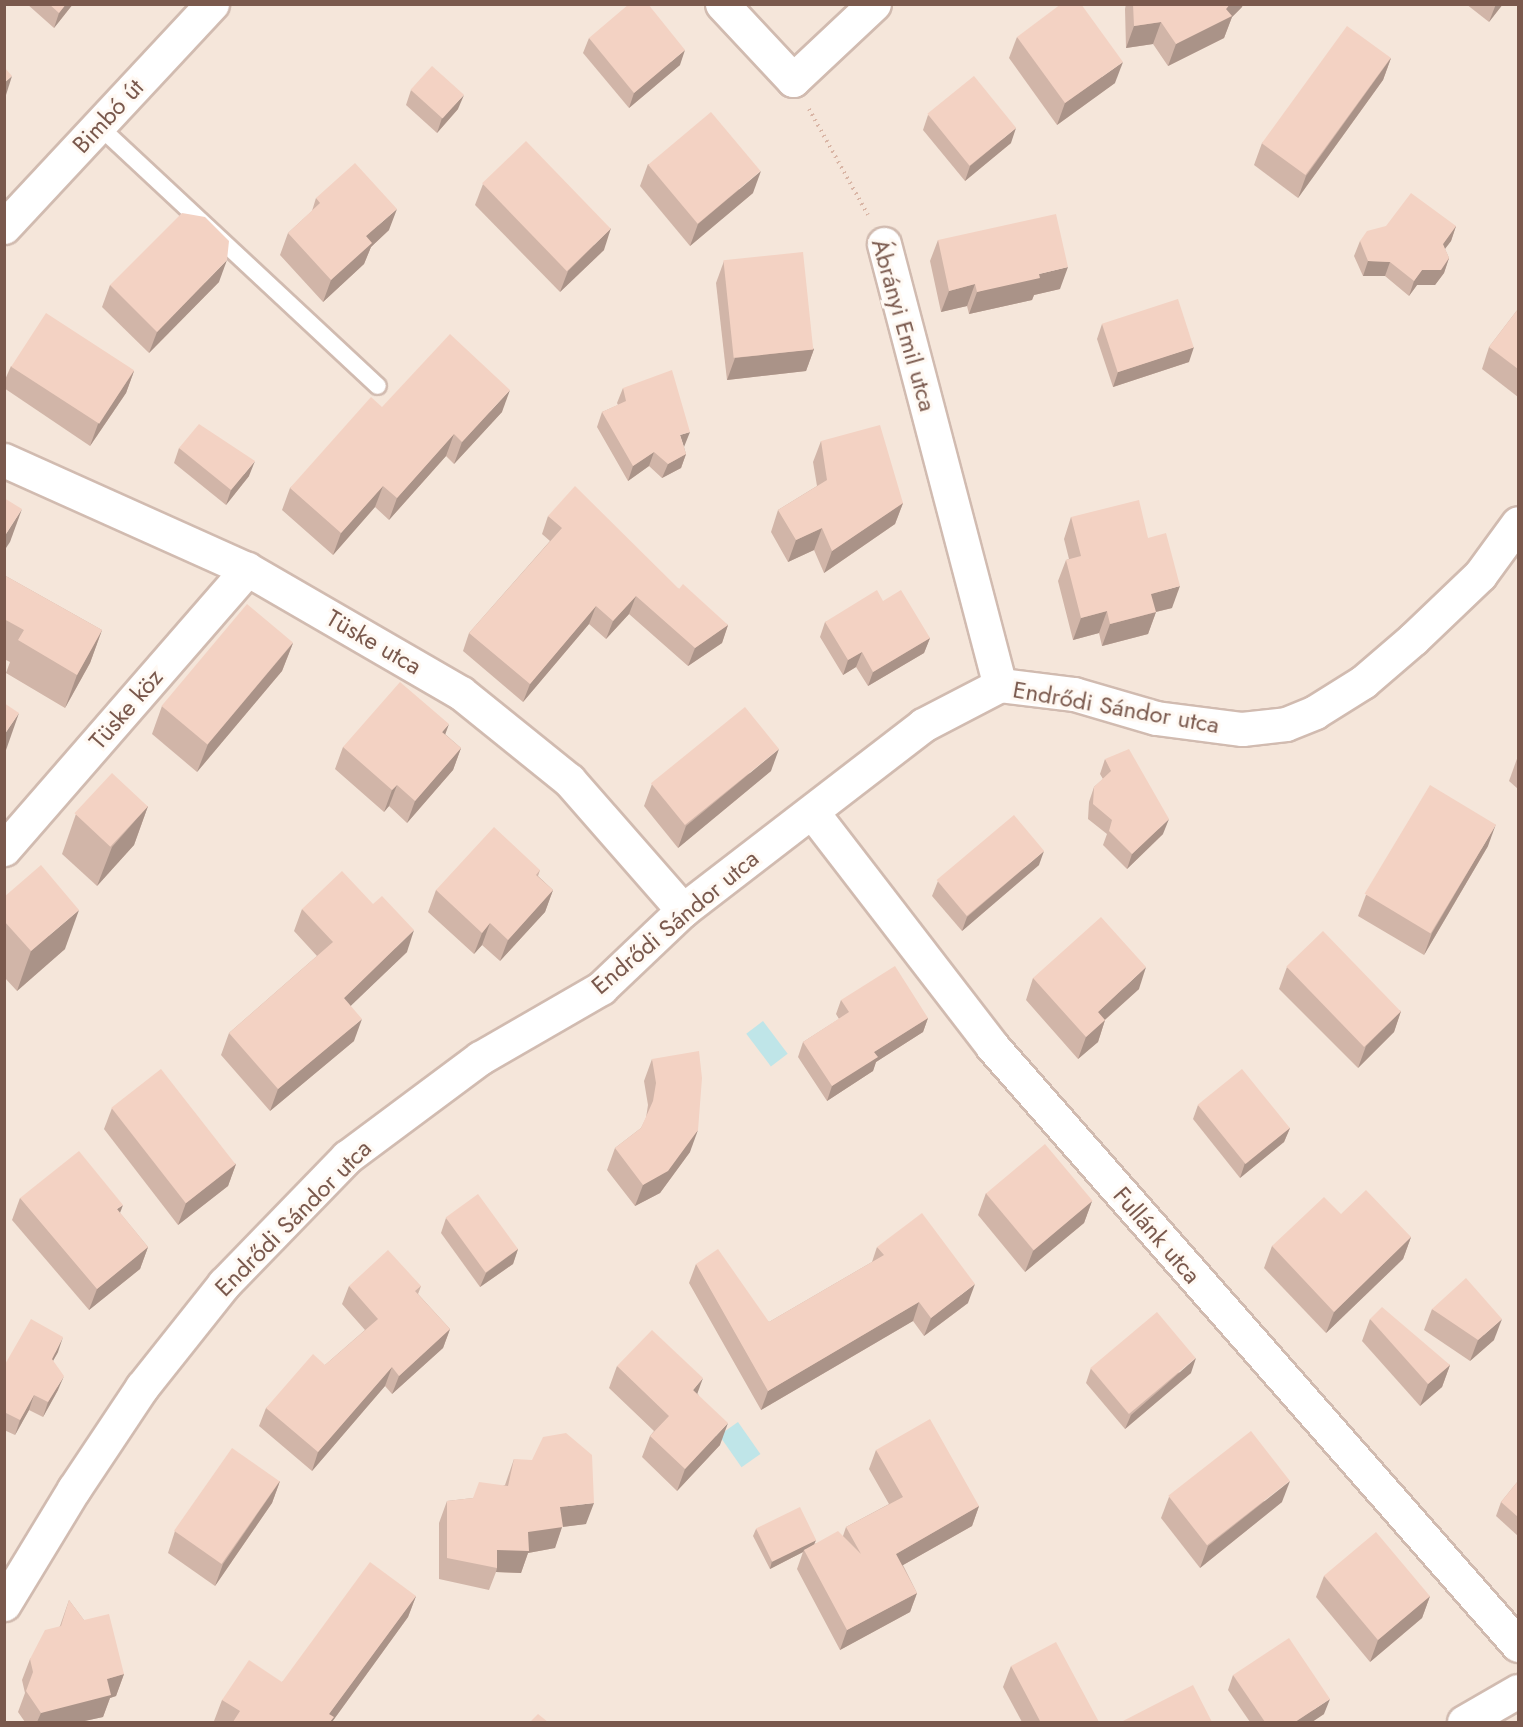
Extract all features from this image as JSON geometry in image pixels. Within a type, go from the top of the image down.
[{"type":"street","name":"Bimbó út","points":[[4,227],[212,4]]},
{"type":"street","points":[[722,4],[793,80],[874,4]]},
{"type":"street","name":"Ábrányi Emil utca","points":[[884,244],[1000,685]]},
{"type":"street","name":"Tüske utca","points":[[4,460],[247,569],[461,693],[521,738],[569,780],[683,910]]},
{"type":"street","name":"Endrődi Sándor utca","points":[[4,1604],[74,1489],[142,1387],[224,1284],[347,1157],[480,1058],[601,988],[683,910],[923,725],[1000,685],[1074,694],[1156,718],[1242,729],[1286,724],[1315,712],[1363,681],[1413,639],[1480,575],[1518,523]]},
{"type":"street","name":"Tüske köz","points":[[4,849],[247,569]]},
{"type":"street","name":"Fullánk utca","points":[[812,812],[992,1046],[1518,1645]]},
{"type":"street","points":[[1464,1722],[1518,1691]]},
{"type":"lane","points":[[99,126],[378,386]]},
{"type":"path","name":"Ábrányi Emil utca","points":[[793,80],[884,244]]},
{"type":"shaded area","points":[[5,5],[1518,5],[1518,1722],[5,1722]]},
{"type":"water","points":[[763,1021],[788,1054],[771,1066],[746,1034]]},
{"type":"water","points":[[738,1422],[760,1454],[742,1467],[719,1435]]},
{"type":"building","points":[[49,4],[66,4],[59,13]]},
{"type":"building","points":[[629,4],[648,4],[685,50],[634,93],[589,38]]},
{"type":"building","points":[[1061,4],[1081,4],[1123,62],[1065,103],[1017,37]]},
{"type":"building","points":[[1133,4],[1230,4],[1226,9],[1232,16],[1176,44],[1161,22],[1134,26]]},
{"type":"building","points":[[1347,26],[1391,58],[1305,175],[1262,143]]},
{"type":"building","points":[[432,66],[464,95],[443,119],[411,90]]},
{"type":"building","points":[[4,67],[12,76],[4,83]]},
{"type":"building","points":[[974,76],[1016,128],[970,166],[927,114]]},
{"type":"building","points":[[711,112],[760,171],[698,224],[648,165]]},
{"type":"building","points":[[526,141],[611,229],[567,271],[482,183]]},
{"type":"building","points":[[355,163],[397,209],[366,236],[372,243],[331,280],[288,233],[320,203],[316,198]]},
{"type":"building","points":[[1411,193],[1456,226],[1443,244],[1449,258],[1441,270],[1422,270],[1414,281],[1390,262],[1368,261],[1360,241],[1367,231],[1386,226]]},
{"type":"building","points":[[182,213],[205,217],[229,241],[227,260],[157,332],[110,285]]},
{"type":"building","points":[[1056,214],[1068,267],[1039,274],[1040,278],[977,292],[975,284],[949,291],[938,240]]},
{"type":"building","points":[[803,252],[813,349],[734,358],[723,260]]},
{"type":"building","points":[[1178,299],[1194,348],[1118,372],[1102,324]]},
{"type":"building","points":[[1518,309],[1518,369],[1489,347]]},
{"type":"building","points":[[46,313],[134,370],[99,424],[11,367]]},
{"type":"building","points":[[450,334],[510,390],[462,442],[454,434],[397,498],[383,486],[341,533],[290,488],[371,397],[382,407]]},
{"type":"building","points":[[672,370],[690,432],[680,435],[686,454],[668,464],[654,452],[633,466],[602,412],[626,401],[623,388]]},
{"type":"building","points":[[199,424],[255,461],[231,490],[179,448]]},
{"type":"building","points":[[880,425],[903,503],[832,551],[822,528],[796,540],[778,510],[827,480],[821,441]]},
{"type":"building","points":[[575,486],[679,589],[683,584],[728,625],[695,648],[636,596],[613,621],[596,606],[530,684],[469,633],[562,528],[548,516]]},
{"type":"building","points":[[4,498],[22,509],[4,537]]},
{"type":"building","points":[[1139,500],[1148,538],[1166,533],[1180,586],[1151,594],[1156,612],[1110,624],[1107,611],[1081,618],[1066,560],[1081,556],[1071,517]]},
{"type":"building","points":[[4,575],[102,630],[77,675],[18,640],[24,630],[4,619]]},
{"type":"building","points":[[877,590],[883,601],[901,590],[930,638],[873,672],[862,652],[848,660],[825,622]]},
{"type":"building","points":[[247,604],[293,643],[207,744],[162,706]]},
{"type":"building","points":[[400,682],[449,724],[442,732],[461,748],[415,801],[397,785],[392,790],[343,747]]},
{"type":"building","points":[[4,703],[19,713],[4,735]]},
{"type":"building","points":[[745,707],[779,749],[685,825],[651,783]]},
{"type":"building","points":[[1129,749],[1169,819],[1132,854],[1109,831],[1112,820],[1093,804],[1094,787],[1111,771],[1105,759]]},
{"type":"building","points":[[112,773],[148,806],[110,847],[74,813]]},
{"type":"building","points":[[1430,785],[1496,825],[1431,934],[1365,894]]},
{"type":"building","points":[[1014,815],[1044,851],[967,916],[937,880]]},
{"type":"building","points":[[494,827],[540,870],[536,875],[553,890],[508,940],[490,923],[482,933],[436,890]]},
{"type":"building","points":[[41,865],[79,910],[31,951],[4,921],[4,897]]},
{"type":"building","points":[[342,871],[373,904],[382,896],[414,930],[344,998],[362,1019],[278,1089],[229,1033],[333,942],[302,909]]},
{"type":"building","points":[[1101,917],[1146,967],[1098,1012],[1105,1020],[1086,1037],[1033,978]]},
{"type":"building","points":[[1323,931],[1401,1012],[1364,1047],[1286,966]]},
{"type":"building","points":[[895,966],[928,1018],[874,1052],[878,1057],[832,1086],[803,1042],[849,1012],[841,1000]]},
{"type":"building","points":[[699,1051],[702,1078],[698,1130],[668,1171],[643,1185],[615,1148],[641,1128],[653,1101],[656,1083],[652,1059]]},
{"type":"building","points":[[161,1069],[235,1164],[186,1203],[111,1108]]},
{"type":"building","points":[[1242,1069],[1290,1128],[1246,1164],[1198,1105]]},
{"type":"building","points":[[1045,1144],[1093,1201],[1034,1250],[986,1193]]},
{"type":"building","points":[[79,1151],[123,1205],[117,1209],[148,1247],[97,1289],[20,1198]]},
{"type":"building","points":[[1366,1190],[1411,1237],[1334,1312],[1272,1246],[1324,1197],[1341,1214]]},
{"type":"building","points":[[478,1194],[518,1249],[486,1273],[446,1218]]},
{"type":"building","points":[[922,1213],[975,1284],[931,1318],[919,1302],[768,1391],[696,1264],[718,1249],[769,1322],[884,1255],[877,1247]]},
{"type":"building","points":[[388,1250],[421,1286],[415,1291],[450,1329],[399,1376],[392,1367],[318,1452],[266,1408],[313,1354],[325,1365],[378,1319],[349,1286]]},
{"type":"building","points":[[1466,1278],[1502,1319],[1478,1340],[1432,1309]]},
{"type":"building","points":[[1382,1307],[1450,1365],[1428,1384],[1370,1319]]},
{"type":"building","points":[[1157,1312],[1196,1358],[1129,1414],[1090,1368]]},
{"type":"building","points":[[31,1319],[63,1337],[52,1359],[64,1376],[48,1402],[34,1395],[20,1420],[4,1412],[4,1366]]},
{"type":"building","points":[[652,1330],[703,1378],[693,1390],[728,1423],[685,1469],[650,1436],[669,1416],[617,1366]]},
{"type":"building","points":[[930,1419],[979,1506],[896,1554],[917,1593],[847,1630],[804,1550],[838,1531],[861,1554],[846,1527],[903,1497],[876,1450]]},
{"type":"building","points":[[1251,1431],[1290,1481],[1207,1545],[1168,1496]]},
{"type":"building","points":[[566,1433],[592,1455],[594,1503],[560,1507],[563,1527],[528,1532],[529,1551],[497,1550],[497,1568],[447,1558],[447,1501],[473,1498],[479,1482],[508,1486],[514,1459],[532,1460],[543,1437]]},
{"type":"building","points":[[232,1448],[280,1481],[222,1564],[174,1531]]},
{"type":"building","points":[[1518,1481],[1518,1517],[1501,1502]]},
{"type":"building","points":[[800,1507],[816,1540],[772,1562],[756,1528]]},
{"type":"building","points":[[1376,1532],[1430,1596],[1378,1640],[1324,1576]]},
{"type":"building","points":[[370,1562],[416,1596],[329,1714],[334,1717],[330,1722],[233,1722],[240,1711],[222,1700],[249,1660],[282,1682]]},
{"type":"building","points":[[69,1600],[84,1620],[109,1614],[124,1674],[107,1679],[111,1695],[41,1713],[26,1691],[33,1672],[30,1659],[45,1630],[61,1626]]},
{"type":"building","points":[[1289,1638],[1330,1699],[1295,1722],[1265,1722],[1233,1675]]},
{"type":"building","points":[[1056,1642],[1099,1722],[1036,1722],[1040,1721],[1011,1666]]},
{"type":"building","points":[[1193,1685],[1212,1722],[1121,1722]]},
{"type":"building","points":[[538,1714],[548,1722],[530,1722]]}]
